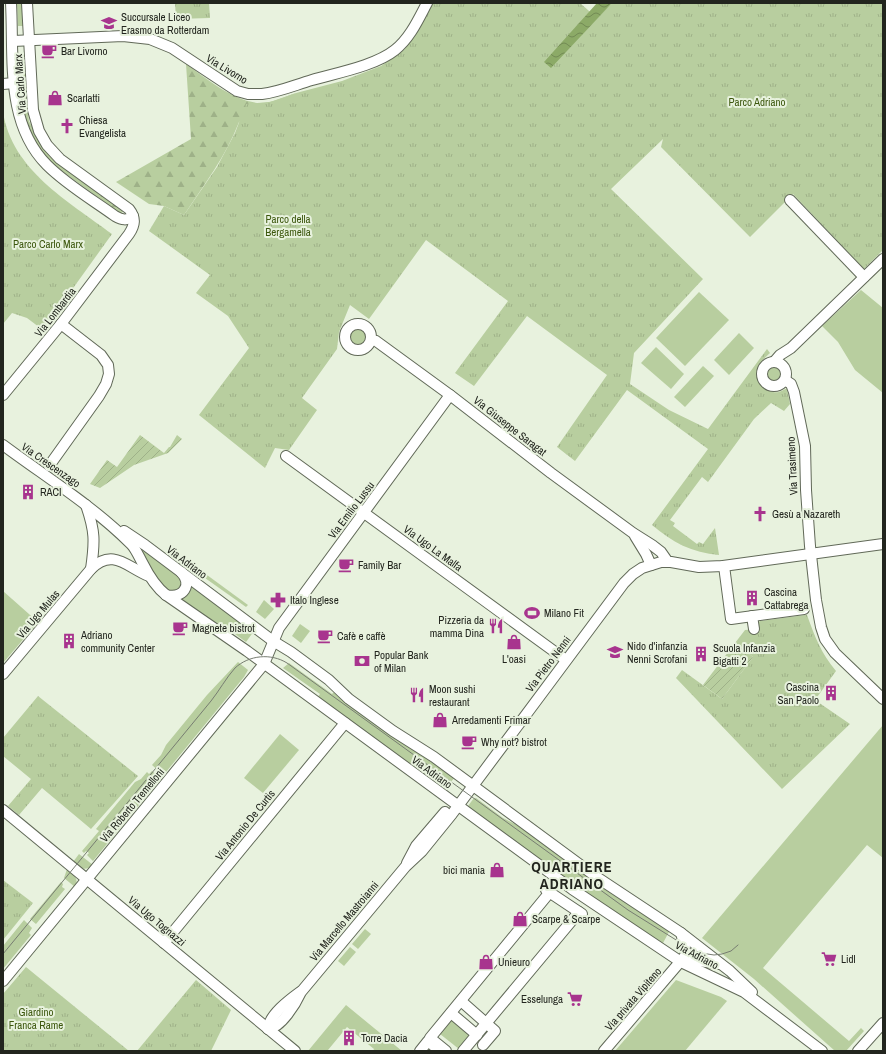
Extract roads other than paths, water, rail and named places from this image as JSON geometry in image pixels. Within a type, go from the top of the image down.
[{"type":"street","name":"Via Carlo Marx","points":[[11,3],[14,83],[20,120],[27,137],[34,150],[44,162],[58,174],[124,217]]},
{"type":"street","name":"Via Carlo Marx","points":[[28,3],[33,115],[37,127],[50,149],[60,159],[124,206],[124,234],[122,242]]},
{"type":"street","name":"Via Livorno","points":[[13,40],[129,36],[150,39],[172,48],[237,91],[248,94],[262,94],[366,64],[385,57],[394,51],[406,39],[417,24],[427,3]]},
{"type":"street","name":"Via Carlo Marx","points":[[3,84],[14,83]]},
{"type":"street","points":[[790,200],[864,277]]},
{"type":"street","points":[[122,242],[131,231],[124,217]]},
{"type":"street","name":"Via Lombardia","points":[[3,395],[61,324],[122,242]]},
{"type":"street","points":[[785,380],[775,387],[769,386],[764,382],[762,374],[763,368],[768,363],[779,364],[790,348],[883,259]]},
{"type":"street","points":[[49,466],[99,396],[106,384],[109,374],[108,365],[101,355],[61,324]]},
{"type":"street","name":"Via Giuseppe Saragat","points":[[371,340],[376,341],[450,395],[551,473],[656,548],[668,562]]},
{"type":"street","name":"Via Trasimeno","points":[[779,364],[786,372],[785,380],[791,384],[794,392],[805,446],[806,490],[811,554],[817,609],[821,627],[825,639],[838,658],[883,699]]},
{"type":"street","name":"Via Emilio Lussu","points":[[273,641],[279,628],[354,525],[365,513],[450,395]]},
{"type":"street","name":"Via Crescenzago","points":[[3,445],[86,505]]},
{"type":"street","name":"Via Ugo La Malfa","points":[[286,456],[566,660]]},
{"type":"street","points":[[86,505],[94,531],[94,548],[91,569]]},
{"type":"street","name":"Via Adriano","points":[[86,505],[112,525],[134,538],[180,571],[273,641],[291,652],[329,680],[349,699],[401,737],[417,745],[598,878],[681,933],[721,964],[766,1007]]},
{"type":"street","name":"Via Adriano","points":[[112,525],[134,548],[149,576],[166,595],[264,664],[572,889],[681,962],[744,992],[766,1007],[822,1051]]},
{"type":"street","name":"Via Giuseppe Saragat","points":[[633,533],[651,565]]},
{"type":"street","points":[[651,565],[668,562],[699,567],[723,566],[883,544]]},
{"type":"street","name":"Via Ugo Mulas","points":[[3,674],[91,569],[98,563],[117,560],[149,576]]},
{"type":"street","name":"Via Pietro Nenni","points":[[473,785],[626,581],[637,571],[651,565]]},
{"type":"street","points":[[723,566],[731,619],[804,609]]},
{"type":"street","points":[[166,595],[177,595],[182,593],[185,589],[186,580],[180,571]]},
{"type":"street","points":[[752,616],[754,629]]},
{"type":"street","name":"Via Roberto Tremelloni","points":[[3,981],[264,664],[273,641]]},
{"type":"street","name":"Via Antonio De Curtis","points":[[164,943],[345,723]]},
{"type":"street","name":"Via Marcello Mastroianni","points":[[268,1029],[280,1022],[301,992],[410,869],[410,854],[416,846],[446,811],[457,805],[473,785]]},
{"type":"street","name":"Via Ugo Tognazzi","points":[[3,810],[295,1051]]},
{"type":"street","points":[[446,1051],[430,1038],[548,891],[581,913],[463,1051]]},
{"type":"street","points":[[681,933],[686,951],[681,962]]},
{"type":"street","points":[[681,962],[692,960],[721,964]]},
{"type":"street","name":"Via privata Vipiteno","points":[[604,1051],[681,962]]},
{"type":"street","points":[[461,1001],[495,1031],[483,1045]]},
{"type":"street","points":[[451,1013],[477,1034]]},
{"type":"street","points":[[858,1051],[883,1023]]},
{"type":"street","points":[[420,1051],[428,1041],[440,1051]]},
{"type":"water","points":[[597,3],[612,3],[551,68],[544,62]]},
{"type":"tram line","points":[[3,954],[211,701],[235,668],[247,660],[260,657],[274,658],[287,663],[628,910],[689,948],[701,953],[714,955],[731,951],[738,945]]},
{"type":"place","name":"Succursale Liceo Erasmo da Rotterdam","points":[[109,23]]},
{"type":"place","name":"Bar Livorno","points":[[49,51]]},
{"type":"place","name":"Scarlatti","points":[[55,98]]},
{"type":"place","name":"Chiesa Evangelista","points":[[67,126]]},
{"type":"place","name":"RACI","points":[[28,492]]},
{"type":"place","name":"Gesù a Nazareth","points":[[760,514]]},
{"type":"place","name":"Family Bar","points":[[346,565]]},
{"type":"place","name":"Cascina Cattabrega","points":[[752,598]]},
{"type":"place","name":"Italo Inglese","points":[[278,600]]},
{"type":"place","name":"Milano Fit","points":[[532,613]]},
{"type":"place","name":"Pizzeria da mamma Dina","points":[[496,626]]},
{"type":"place","name":"Magnete bistrot","points":[[180,628]]},
{"type":"place","name":"Cafè e caffè","points":[[325,636]]},
{"type":"place","name":"Adriano community Center","points":[[69,641]]},
{"type":"place","name":"L'oasi","points":[[514,642]]},
{"type":"place","name":"Nido d'infanzia Nenni Scrofani","points":[[615,652]]},
{"type":"place","name":"Scuola Infanzia Bigatti 2","points":[[701,654]]},
{"type":"place","name":"Popular Bank of Milan","points":[[362,661]]},
{"type":"place","name":"Cascina San Paolo","points":[[831,693]]},
{"type":"place","name":"Moon sushi restaurant","points":[[417,695]]},
{"type":"place","name":"Arredamenti Frimar","points":[[440,720]]},
{"type":"place","name":"Why not? bistrot","points":[[469,742]]},
{"type":"place","name":"bici mania","points":[[497,870]]},
{"type":"place","name":"Scarpe & Scarpe","points":[[520,919]]},
{"type":"place","name":"Lidl","points":[[829,959]]},
{"type":"place","name":"Unieuro","points":[[486,962]]},
{"type":"place","name":"Esselunga","points":[[575,999]]},
{"type":"place","name":"Torre Dacia","points":[[349,1038]]},
{"type":"district","name":"QUARTIERE ADRIANO","points":[[572,874]]},
{"type":"park label","name":"Parco Adriano","points":[[757,102]]},
{"type":"park label","name":"Parco della Bergamella","points":[[288,225]]},
{"type":"park label","name":"Parco Carlo Marx","points":[[48,244]]},
{"type":"park label","name":"Giardino Franca Rame","points":[[36,1018]]}]
